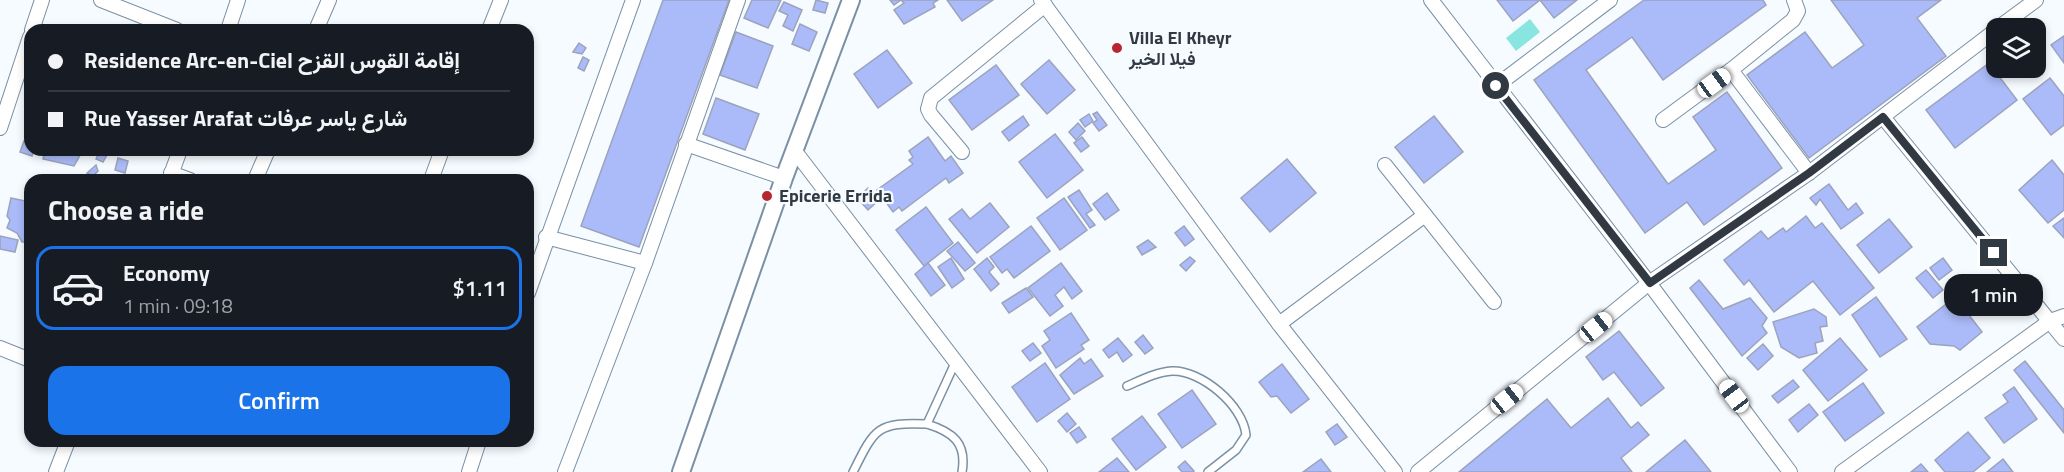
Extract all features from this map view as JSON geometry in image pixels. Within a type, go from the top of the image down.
[{"type":"street","points":[[34,24],[42,0]]},
{"type":"street","points":[[101,0],[162,24]]},
{"type":"street","points":[[230,24],[238,0]]},
{"type":"street","points":[[319,24],[329,0]]},
{"type":"street","points":[[491,24],[501,0]]},
{"type":"street","points":[[534,274],[633,0]]},
{"type":"street","points":[[565,472],[645,263],[738,0]]},
{"type":"street","points":[[681,472],[794,150],[851,0]]},
{"type":"street","points":[[1431,0],[1650,283],[1791,472]]},
{"type":"street","points":[[1496,86],[1610,0]]},
{"type":"street","points":[[1663,120],[1731,70],[1793,20],[1798,11],[1794,0]]},
{"type":"street","points":[[2012,18],[2036,0]]},
{"type":"street","points":[[962,152],[931,115],[928,109],[931,98],[1043,3],[1279,324],[1395,472]]},
{"type":"street","points":[[1418,472],[1650,283],[1809,173],[1986,37]]},
{"type":"street","points":[[0,128],[24,55]]},
{"type":"street","points":[[1731,70],[1809,173]]},
{"type":"street","points":[[0,82],[14,85]]},
{"type":"street","points":[[1883,117],[2064,339]]},
{"type":"street","points":[[686,144],[784,178]]},
{"type":"street","points":[[794,150],[1040,472]]},
{"type":"street","points":[[171,174],[178,156]]},
{"type":"street","points":[[257,174],[265,156]]},
{"type":"street","points":[[433,174],[440,156]]},
{"type":"street","points":[[1385,165],[1494,302]]},
{"type":"street","points":[[1279,324],[1425,215]]},
{"type":"street","points":[[546,237],[645,263]]},
{"type":"street","points":[[1842,472],[2050,321],[2064,316]]},
{"type":"street","points":[[0,348],[24,358]]},
{"type":"street","points":[[56,472],[66,447]]},
{"type":"street","points":[[469,472],[477,447]]},
{"type":"lane","points":[[927,424],[955,363]]},
{"type":"lane","points":[[1127,386],[1173,371],[1199,379],[1228,402],[1238,413],[1246,435],[1236,450],[1208,472]]},
{"type":"lane","points":[[853,472],[875,433],[884,426],[905,422],[927,424],[947,430],[958,441],[965,457],[962,472]]},
{"type":"water","points":[[1530,19],[1540,32],[1516,51],[1506,38]]},
{"type":"building","points":[[663,0],[729,0],[639,247],[581,226]]},
{"type":"building","points":[[752,0],[781,0],[768,28],[744,18]]},
{"type":"building","points":[[816,0],[828,3],[825,13],[813,10]]},
{"type":"building","points":[[890,0],[901,0],[894,5]]},
{"type":"building","points":[[901,0],[938,0],[933,3],[935,7],[904,24],[894,10],[904,3]]},
{"type":"building","points":[[947,0],[993,0],[962,21]]},
{"type":"building","points":[[1497,0],[1540,0],[1513,21]]},
{"type":"building","points":[[1540,0],[1577,0],[1554,18]]},
{"type":"building","points":[[1644,0],[1763,0],[1766,5],[1663,80],[1632,37],[1586,70],[1668,184],[1716,150],[1693,117],[1727,92],[1782,168],[1704,225],[1687,202],[1645,233],[1534,80]]},
{"type":"building","points":[[1831,0],[1941,0],[1917,18],[1946,56],[1809,158],[1747,75],[1805,32],[1832,68],[1864,45]]},
{"type":"building","points":[[784,2],[802,10],[793,31],[783,26],[788,15],[779,11]]},
{"type":"building","points":[[800,24],[817,32],[809,51],[792,44]]},
{"type":"building","points":[[736,32],[773,46],[757,88],[720,75]]},
{"type":"building","points":[[2064,36],[2064,63],[2051,45]]},
{"type":"building","points":[[579,43],[586,48],[582,54],[573,52]]},
{"type":"building","points":[[887,50],[912,83],[878,108],[854,74]]},
{"type":"building","points":[[583,57],[589,60],[584,71],[578,68]]},
{"type":"building","points":[[1049,60],[1075,90],[1047,114],[1021,84]]},
{"type":"building","points":[[996,65],[1019,95],[972,130],[949,100]]},
{"type":"building","points":[[1986,65],[1986,78],[2000,78],[2017,100],[1955,148],[1926,110]]},
{"type":"building","points":[[2050,78],[2064,96],[2064,125],[2051,135],[2023,99]]},
{"type":"building","points":[[716,98],[759,114],[745,150],[703,134]]},
{"type":"building","points":[[1097,112],[1107,125],[1099,131],[1093,123],[1097,120],[1093,114]]},
{"type":"building","points":[[1089,114],[1093,121],[1085,127],[1080,120]]},
{"type":"building","points":[[1023,116],[1029,125],[1009,141],[1002,132]]},
{"type":"building","points":[[1434,116],[1463,152],[1424,183],[1395,147]]},
{"type":"building","points":[[1078,123],[1085,131],[1076,140],[1069,132]]},
{"type":"building","points":[[1055,134],[1083,170],[1047,198],[1019,162]]},
{"type":"building","points":[[928,137],[945,161],[951,156],[963,173],[949,183],[946,178],[902,211],[899,207],[893,212],[877,190],[913,164],[909,160],[913,157],[909,151]]},
{"type":"building","points":[[1082,137],[1089,146],[1081,152],[1074,143]]},
{"type":"building","points":[[24,141],[24,153],[20,152]]},
{"type":"building","points":[[44,156],[80,156],[74,166],[43,159]]},
{"type":"building","points":[[98,156],[106,156],[103,162],[96,159]]},
{"type":"building","points":[[118,158],[128,161],[125,173],[115,170]]},
{"type":"building","points":[[1287,159],[1316,193],[1270,232],[1241,198]]},
{"type":"building","points":[[2052,160],[2064,175],[2064,210],[2048,223],[2019,190]]},
{"type":"building","points":[[96,165],[98,171],[95,174],[87,173]]},
{"type":"building","points":[[1829,184],[1848,210],[1856,203],[1863,213],[1841,229],[1820,199],[1816,205],[1810,198]]},
{"type":"building","points":[[868,188],[879,200],[868,210],[857,198]]},
{"type":"building","points":[[1079,190],[1092,210],[1086,214],[1095,225],[1090,228],[1068,197]]},
{"type":"building","points":[[1107,193],[1119,210],[1105,220],[1093,204]]},
{"type":"building","points":[[11,198],[24,201],[24,242],[17,233],[7,228],[10,220],[7,216]]},
{"type":"building","points":[[1064,198],[1087,230],[1060,250],[1037,218]]},
{"type":"building","points":[[990,203],[1009,227],[977,253],[949,219],[962,209],[970,219]]},
{"type":"building","points":[[926,207],[953,243],[924,266],[896,230]]},
{"type":"building","points":[[1806,216],[1815,228],[1822,223],[1874,288],[1840,315],[1813,281],[1774,312],[1749,280],[1744,285],[1724,260],[1761,231],[1768,239],[1783,228],[1786,232]]},
{"type":"building","points":[[2064,218],[2064,238],[2053,226]]},
{"type":"building","points":[[1889,219],[1912,247],[1879,273],[1857,245]]},
{"type":"building","points":[[1031,226],[1050,251],[1014,278],[1007,269],[1002,273],[990,257]]},
{"type":"building","points":[[1184,226],[1194,239],[1185,246],[1175,233]]},
{"type":"building","points":[[0,236],[18,240],[15,252],[0,249]]},
{"type":"building","points":[[1148,240],[1156,247],[1142,255],[1137,247]]},
{"type":"building","points":[[958,242],[975,263],[965,271],[947,251]]},
{"type":"building","points":[[1190,257],[1195,261],[1186,271],[1180,265]]},
{"type":"building","points":[[951,258],[964,279],[952,288],[938,267]]},
{"type":"building","points":[[987,258],[994,267],[989,272],[999,284],[991,291],[974,269]]},
{"type":"building","points":[[1943,258],[1952,270],[1939,280],[1930,268]]},
{"type":"building","points":[[928,263],[945,285],[931,296],[915,274]]},
{"type":"building","points":[[1061,263],[1082,291],[1072,299],[1064,287],[1055,295],[1063,306],[1050,316],[1028,288]]},
{"type":"building","points":[[1926,270],[1943,290],[1933,298],[1916,278]]},
{"type":"building","points":[[1699,280],[1723,309],[1750,298],[1767,318],[1762,326],[1767,333],[1742,356],[1690,288]]},
{"type":"building","points":[[1026,288],[1033,297],[1009,313],[1002,303]]},
{"type":"building","points":[[1876,297],[1907,339],[1880,357],[1852,315]]},
{"type":"building","points":[[1955,297],[1982,332],[1960,350],[1954,346],[1930,344],[1917,327]]},
{"type":"building","points":[[1814,309],[1826,317],[1827,326],[1820,327],[1823,341],[1815,343],[1817,353],[1799,358],[1781,347],[1773,322]]},
{"type":"building","points":[[1071,313],[1089,340],[1081,345],[1084,349],[1056,368],[1042,346],[1050,340],[1044,331]]},
{"type":"building","points":[[1619,331],[1664,388],[1641,406],[1614,372],[1603,380],[1586,357]]},
{"type":"building","points":[[1143,335],[1153,348],[1145,354],[1135,342]]},
{"type":"building","points":[[1118,338],[1132,355],[1123,362],[1117,352],[1109,358],[1103,350]]},
{"type":"building","points":[[1840,338],[1867,370],[1828,401],[1803,370]]},
{"type":"building","points":[[1033,343],[1041,353],[1030,361],[1022,351]]},
{"type":"building","points":[[1763,344],[1773,356],[1758,370],[1747,358]]},
{"type":"building","points":[[1080,358],[1084,364],[1091,359],[1103,376],[1074,394],[1060,375]]},
{"type":"building","points":[[2025,361],[2064,410],[2064,433],[2014,370]]},
{"type":"building","points":[[1045,363],[1070,399],[1037,422],[1012,387]]},
{"type":"building","points":[[1282,364],[1309,399],[1291,413],[1277,396],[1271,397],[1259,382]]},
{"type":"building","points":[[1793,380],[1799,387],[1778,403],[1772,396]]},
{"type":"building","points":[[1863,383],[1884,413],[1845,441],[1823,412]]},
{"type":"building","points":[[2014,387],[2037,419],[2004,443],[1985,418],[2008,402],[2003,395]]},
{"type":"building","points":[[1192,390],[1216,424],[1182,448],[1158,414]]},
{"type":"building","points":[[1608,398],[1631,428],[1638,422],[1649,435],[1621,458],[1632,472],[1459,472],[1547,399],[1571,428]]},
{"type":"building","points":[[1809,404],[1818,415],[1798,432],[1789,420]]},
{"type":"building","points":[[1067,413],[1076,424],[1067,432],[1058,421]]},
{"type":"building","points":[[1142,416],[1166,447],[1136,470],[1112,439]]},
{"type":"building","points":[[1337,424],[1347,437],[1335,445],[1326,432]]},
{"type":"building","points":[[1079,427],[1086,437],[1077,443],[1070,433]]},
{"type":"building","points":[[1968,432],[1990,458],[1973,472],[1945,472],[1935,460]]},
{"type":"building","points":[[1685,440],[1711,472],[1646,472]]},
{"type":"building","points":[[1117,458],[1129,472],[1099,472]]},
{"type":"building","points":[[1321,459],[1331,472],[1303,472]]},
{"type":"building","points":[[2003,459],[2013,472],[1987,472]]},
{"type":"building","points":[[1185,461],[1193,472],[1182,472],[1178,467]]},
{"type":"building","points":[[1921,464],[1928,472],[1911,472]]},
{"type":"place","name":"Villa El Kheyr فيلا الخير","points":[[1117,48]]},
{"type":"place","name":"Epicerie Errida","points":[[767,196]]},
{"type":"route","points":[[1496,86],[1650,283],[1809,173],[1883,117],[1994,253]]}]
